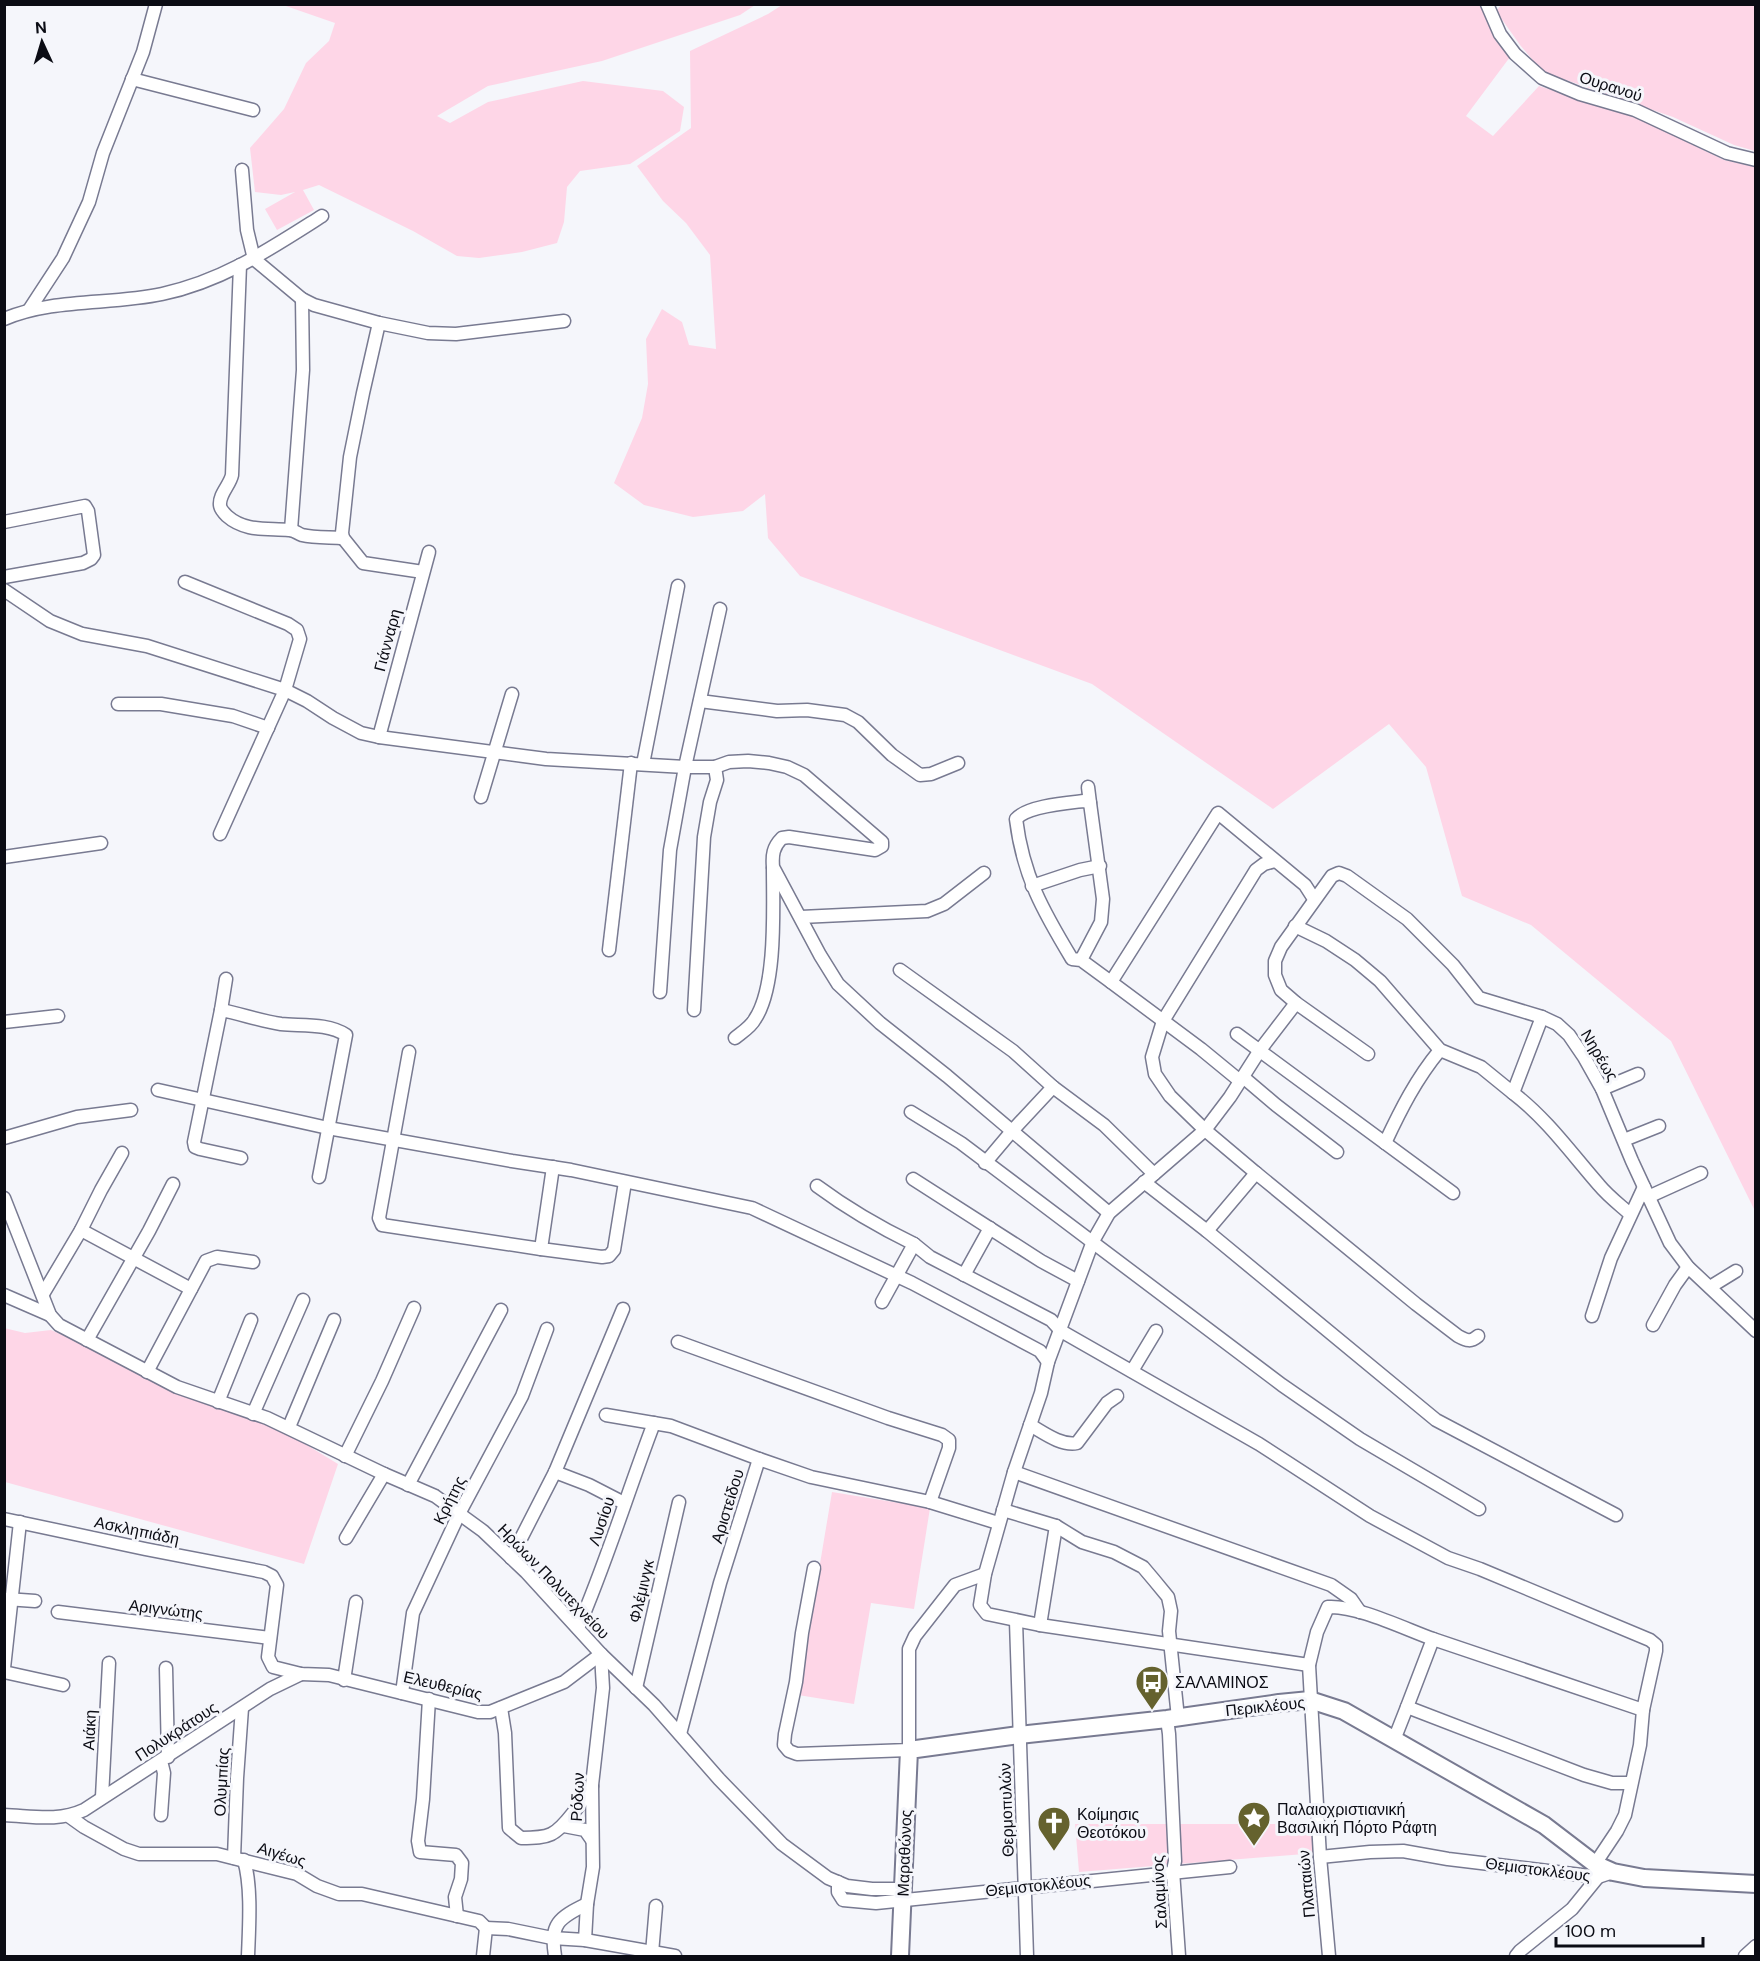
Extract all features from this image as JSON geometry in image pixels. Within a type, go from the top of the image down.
[{"type":"main road","name":"Περικλέους","points":[[909,1750],[1311,1700],[1344,1711],[1544,1824],[1602,1871]]},
{"type":"main road","name":"Μαραθώνος","points":[[900,1956],[909,1750]]},
{"type":"main road","name":"Θεμιστοκλέους","points":[[1602,1871],[1644,1878],[1755,1884]]},
{"type":"street","points":[[29,310],[63,258],[88,202],[103,153],[143,52],[156,4]]},
{"type":"street","name":"Ουρανού","points":[[1487,4],[1500,34],[1515,54],[1542,78],[1580,94],[1635,110],[1727,153],[1755,160]]},
{"type":"street","points":[[132,79],[254,110]]},
{"type":"street","points":[[242,171],[248,230],[254,259],[302,299],[314,305],[379,323],[428,333],[456,334],[564,321]]},
{"type":"street","points":[[4,319],[29,310],[160,295],[202,284],[254,259],[322,216]]},
{"type":"street","points":[[240,265],[232,475],[221,496],[220,506],[232,521],[246,527],[272,531],[291,530],[301,535],[343,538]]},
{"type":"street","points":[[291,530],[303,370],[302,299]]},
{"type":"street","points":[[379,323],[351,457],[342,533],[343,538],[363,563],[423,572]]},
{"type":"street","points":[[4,522],[85,506],[88,511],[93,555],[91,559],[83,563],[4,577]]},
{"type":"street","name":"Γιάνναρη","points":[[379,737],[429,552]]},
{"type":"street","points":[[185,582],[288,624],[297,630],[300,639],[285,690],[220,834]]},
{"type":"street","points":[[609,950],[637,764],[678,586]]},
{"type":"street","points":[[4,590],[50,621],[82,634],[147,646],[285,690],[361,733],[546,759],[685,767],[715,767],[729,762],[748,761],[787,767],[804,775],[882,842],[882,846],[876,850],[789,837],[782,838],[776,843],[772,855],[771,946],[765,993],[755,1020],[735,1038]]},
{"type":"street","points":[[660,992],[670,850],[685,767],[720,609]]},
{"type":"street","points":[[481,797],[512,694]]},
{"type":"street","points":[[700,701],[777,711],[807,710],[845,715],[858,722],[892,755],[920,775],[931,774],[958,762]]},
{"type":"street","points":[[118,704],[161,704],[233,716],[268,728]]},
{"type":"street","points":[[694,1010],[705,837],[710,802],[717,780],[715,767]]},
{"type":"street","points":[[1081,960],[1101,922],[1103,899],[1088,787]]},
{"type":"street","points":[[1090,803],[1072,802],[1030,811],[1020,814],[1016,819],[1022,855],[1032,886],[1040,906],[1072,959],[1081,960],[1337,1152]]},
{"type":"street","points":[[1111,982],[1218,813],[1305,885],[1314,899],[1281,947],[1275,961],[1275,975],[1281,990],[1368,1054]]},
{"type":"street","points":[[4,857],[101,843]]},
{"type":"street","points":[[1275,861],[1264,864],[1256,870],[1163,1021],[1152,1057],[1155,1074],[1170,1096],[1205,1130],[1416,1304],[1466,1341],[1473,1341],[1478,1336]]},
{"type":"street","points":[[1032,886],[1080,870],[1100,866]]},
{"type":"street","points":[[773,867],[838,984],[880,1023],[1109,1213]]},
{"type":"street","points":[[801,917],[927,911],[944,904],[984,873]]},
{"type":"street","name":"Νηρέως","points":[[1314,899],[1332,876],[1339,873],[1347,876],[1407,920],[1453,965],[1479,998],[1542,1017],[1557,1024],[1569,1035],[1602,1089],[1670,1243],[1688,1267],[1755,1331]]},
{"type":"street","points":[[1295,926],[1326,941],[1355,960],[1380,981],[1440,1050],[1481,1067],[1513,1092],[1546,1123],[1600,1187],[1630,1214]]},
{"type":"street","points":[[900,970],[987,1032],[1053,1087],[1104,1125],[1149,1178],[1207,1231],[1436,1420],[1616,1515]]},
{"type":"street","points":[[226,980],[194,1142],[195,1147],[241,1158]]},
{"type":"street","points":[[1296,1003],[1260,1050],[1230,1097],[1205,1130],[1109,1213],[1093,1241],[1048,1362],[998,1523],[980,1605],[987,1614],[1040,1625],[1309,1665]]},
{"type":"street","points":[[221,1010],[281,1024],[311,1025],[340,1031],[346,1035],[319,1177]]},
{"type":"street","points":[[4,1022],[58,1016]]},
{"type":"street","points":[[1513,1092],[1542,1017]]},
{"type":"street","points":[[1237,1034],[1453,1193]]},
{"type":"street","points":[[1385,1143],[1420,1074],[1440,1050]]},
{"type":"street","points":[[409,1052],[379,1218],[382,1225],[541,1249],[609,1256],[614,1250],[625,1182]]},
{"type":"street","points":[[1602,1089],[1638,1074]]},
{"type":"street","points":[[986,1163],[1053,1087]]},
{"type":"street","points":[[158,1090],[328,1128],[553,1167],[752,1208],[897,1276],[1040,1351],[1048,1362]]},
{"type":"street","points":[[4,1138],[77,1117],[131,1110]]},
{"type":"street","points":[[911,1112],[961,1143],[1282,1385],[1360,1439],[1479,1509]]},
{"type":"street","points":[[1624,1140],[1659,1126]]},
{"type":"street","points":[[43,1294],[81,1230],[122,1153]]},
{"type":"street","points":[[541,1249],[553,1167]]},
{"type":"street","points":[[1207,1231],[1256,1173]]},
{"type":"street","points":[[1592,1316],[1611,1258],[1630,1214],[1646,1192],[1701,1173]]},
{"type":"street","points":[[913,1179],[1078,1281]]},
{"type":"street","points":[[87,1340],[134,1258],[172,1184]]},
{"type":"street","points":[[817,1186],[871,1223],[914,1244],[930,1257],[1051,1320],[1061,1331],[1259,1444],[1370,1516],[1448,1558],[1535,1591],[1650,1640],[1656,1645],[1643,1710],[1640,1745],[1625,1815],[1602,1871],[1572,1909],[1516,1956]]},
{"type":"street","points":[[4,1198],[50,1315]]},
{"type":"street","points":[[964,1275],[990,1228]]},
{"type":"street","points":[[81,1230],[191,1289]]},
{"type":"street","points":[[882,1302],[914,1244]]},
{"type":"street","points":[[147,1372],[206,1261],[217,1257],[253,1262]]},
{"type":"street","points":[[1653,1325],[1675,1285],[1688,1267]]},
{"type":"street","points":[[1710,1287],[1736,1271]]},
{"type":"street","name":"Ηρώων Πολυτεχνείου","points":[[4,1295],[50,1315],[59,1325],[177,1387],[289,1426],[345,1456],[435,1496],[460,1512],[526,1572],[782,1844],[828,1878],[847,1887],[902,1894]]},
{"type":"street","points":[[253,1413],[303,1300]]},
{"type":"street","points":[[345,1456],[382,1381],[414,1308]]},
{"type":"street","points":[[511,1558],[555,1472],[623,1309]]},
{"type":"street","points":[[408,1485],[501,1310]]},
{"type":"street","points":[[218,1402],[251,1320]]},
{"type":"street","points":[[289,1426],[334,1320]]},
{"type":"street","name":"Κρήτης","points":[[402,1693],[413,1613],[460,1512],[522,1396],[547,1329]]},
{"type":"street","points":[[1132,1371],[1156,1330]]},
{"type":"street","points":[[678,1342],[888,1418],[942,1435],[950,1440],[930,1502]]},
{"type":"street","points":[[1030,1425],[1057,1440],[1070,1444],[1077,1443],[1107,1402],[1117,1396]]},
{"type":"street","points":[[606,1415],[685,1430],[759,1459]]},
{"type":"street","name":"Λυσίου","points":[[578,1628],[596,1587],[654,1423]]},
{"type":"street","name":"Αριστείδου","points":[[680,1734],[720,1583],[759,1459],[811,1477],[930,1502],[998,1523]]},
{"type":"street","points":[[555,1472],[589,1485],[624,1503]]},
{"type":"street","points":[[1014,1472],[1331,1585],[1351,1599],[1360,1612],[1643,1710]]},
{"type":"street","points":[[346,1538],[384,1474]]},
{"type":"street","name":"Φλέμινγκ","points":[[636,1688],[680,1502]]},
{"type":"street","name":"Σαλαμίνος","points":[[1003,1510],[1056,1526],[1082,1542],[1113,1552],[1143,1567],[1168,1597],[1171,1611],[1172,1718],[1169,1734],[1175,1861],[1173,1871],[1179,1956]]},
{"type":"street","name":"Ασκληπιάδη","points":[[4,1518],[264,1572],[272,1576],[277,1585],[270,1638]]},
{"type":"street","points":[[20,1522],[8,1599],[4,1670],[63,1685]]},
{"type":"street","points":[[1040,1625],[1056,1526]]},
{"type":"street","points":[[814,1568],[784,1745],[789,1751],[797,1754],[909,1750],[909,1649],[915,1636],[955,1585],[985,1574]]},
{"type":"street","points":[[8,1599],[35,1601]]},
{"type":"street","points":[[344,1680],[356,1602]]},
{"type":"street","name":"Πλαταιών","points":[[1329,1956],[1320,1857],[1309,1665],[1317,1632],[1328,1606],[1360,1612]]},
{"type":"street","name":"Αριγνώτης","points":[[58,1612],[270,1638]]},
{"type":"street","name":"Θερμοπυλών","points":[[1016,1620],[1027,1956]]},
{"type":"street","name":"Ελευθερίας","points":[[270,1638],[268,1657],[273,1667],[301,1674],[329,1675],[478,1712],[490,1712],[564,1682],[601,1654]]},
{"type":"street","points":[[1395,1740],[1433,1639]]},
{"type":"street","name":"Ρόδων","points":[[585,1940],[587,1904],[593,1867],[592,1785],[603,1688],[601,1654]]},
{"type":"street","name":"Αιάκη","points":[[102,1797],[109,1664]]},
{"type":"street","points":[[161,1815],[166,1668]]},
{"type":"street","name":"Πολυκράτους","points":[[70,1817],[164,1759],[270,1689],[301,1674]]},
{"type":"street","points":[[429,1699],[418,1842],[420,1851],[456,1855],[462,1863],[461,1879],[455,1897],[457,1916]]},
{"type":"street","points":[[1407,1707],[1584,1775],[1612,1783],[1631,1783]]},
{"type":"street","name":"Ολυμπίας","points":[[242,1708],[239,1859],[247,1871],[248,1956]]},
{"type":"street","points":[[501,1708],[505,1732],[509,1828],[521,1838],[548,1836],[564,1826],[584,1800],[592,1785]]},
{"type":"street","points":[[4,1815],[70,1817]]},
{"type":"street","name":"Αιγέως","points":[[70,1817],[104,1838],[139,1854],[211,1853],[297,1874],[317,1886],[339,1894],[362,1894],[480,1921],[486,1928],[508,1929],[552,1938],[585,1940],[675,1956]]},
{"type":"street","points":[[564,1826],[585,1830],[592,1840]]},
{"type":"street","name":"Θεμιστοκλέους","points":[[1320,1857],[1371,1851],[1403,1851],[1448,1858],[1602,1871]]},
{"type":"street","name":"Θεμιστοκλέους","points":[[902,1894],[1025,1886],[1230,1867]]},
{"type":"street","points":[[555,1956],[552,1938],[554,1930],[570,1912],[587,1904]]},
{"type":"street","points":[[652,1953],[656,1906]]},
{"type":"street","points":[[483,1956],[486,1928]]},
{"type":"street","points":[[1745,1956],[1755,1946]]},
{"type":"shaded area","points":[[755,4],[740,15],[602,61],[488,86],[437,116],[450,123],[488,102],[583,81],[663,91],[684,107],[680,131],[630,164],[580,171],[567,187],[564,222],[557,243],[522,252],[479,258],[457,256],[413,231],[319,185],[303,190],[314,210],[277,230],[265,209],[295,192],[281,195],[255,192],[250,148],[284,109],[306,63],[329,41],[335,23],[283,5]]},
{"type":"shaded area","points":[[1502,4],[1755,5],[1755,151],[1734,145],[1673,117],[1543,72],[1496,11]]},
{"type":"shaded area","points":[[782,5],[1480,5],[1493,36],[1510,57],[1466,116],[1493,136],[1539,86],[1631,115],[1724,160],[1755,167],[1755,1211],[1671,1041],[1531,925],[1462,896],[1426,767],[1389,724],[1273,809],[1092,684],[800,576],[768,538],[765,494],[743,511],[693,517],[644,505],[614,483],[642,418],[648,384],[646,339],[662,309],[682,322],[689,345],[716,349],[710,255],[686,223],[663,201],[637,166],[691,128],[690,51]]},
{"type":"shaded area","points":[[4,1328],[25,1333],[51,1330],[292,1436],[338,1464],[304,1564],[5,1482]]},
{"type":"shaded area","points":[[832,1492],[930,1508],[914,1609],[871,1603],[854,1704],[798,1695]]},
{"type":"shaded area","points":[[1075,1824],[1314,1824],[1317,1853],[1079,1872]]},
{"type":"place","name":"ΣΑΛΑΜΙΝΟΣ","points":[[1152,1711]]},
{"type":"place","name":"Παλαιοχριστιανική Βασιλική Πόρτο Ράφτη","points":[[1254,1847]]},
{"type":"place","name":"Κοίμησις Θεοτόκου","points":[[1054,1852]]}]
